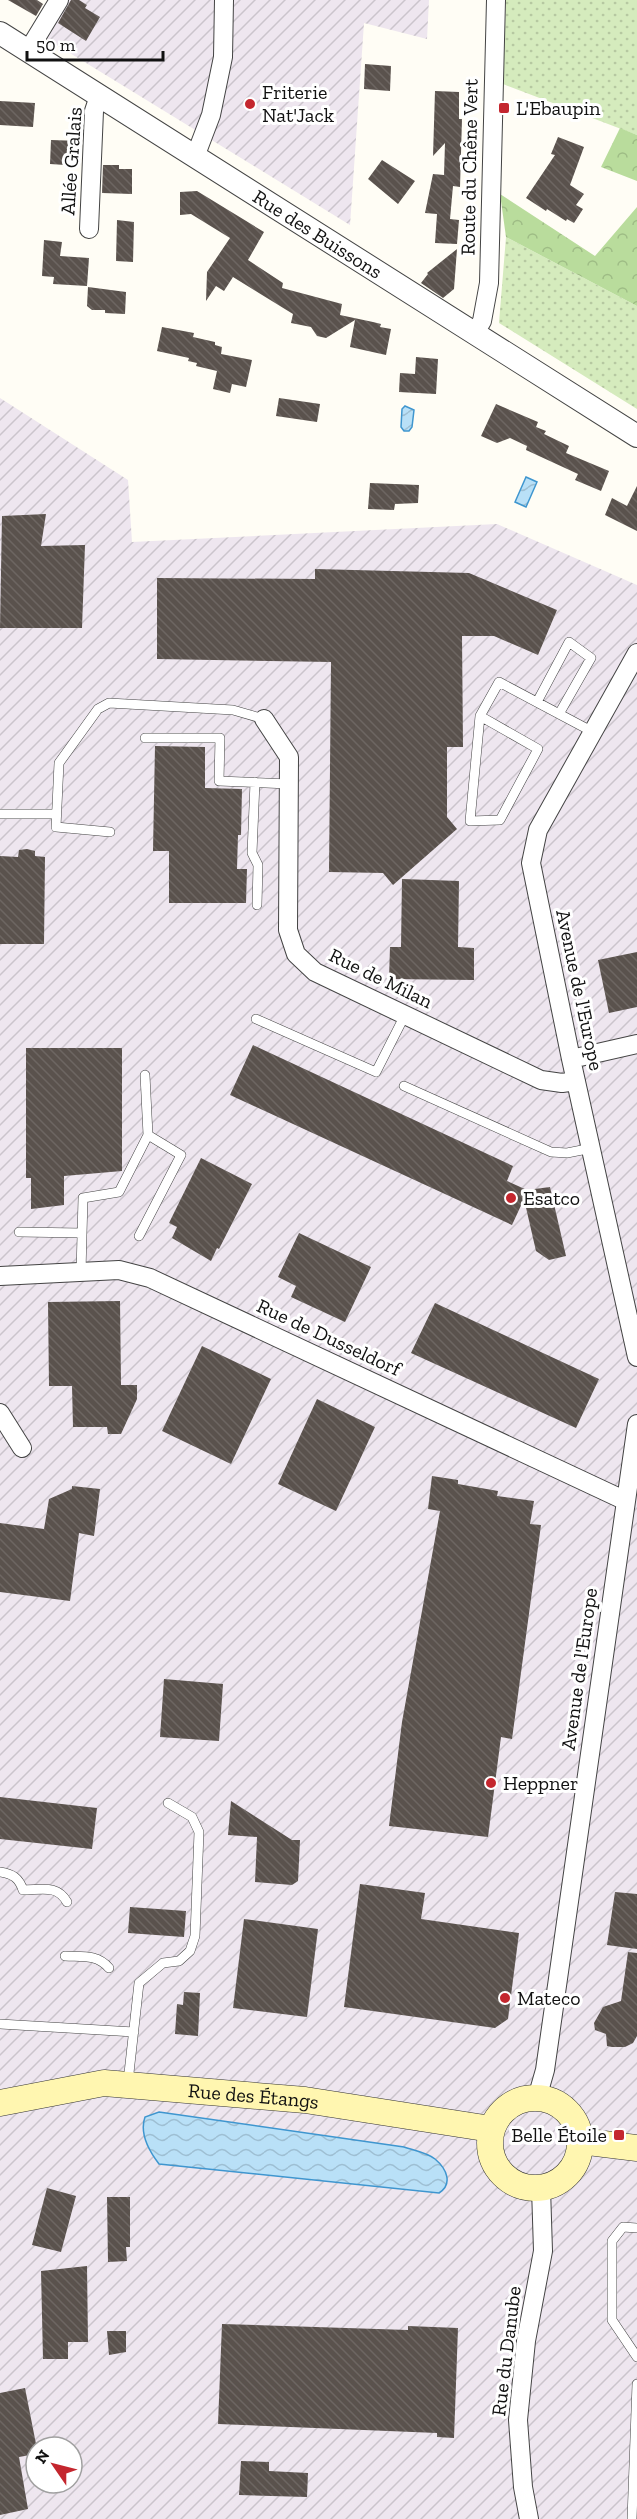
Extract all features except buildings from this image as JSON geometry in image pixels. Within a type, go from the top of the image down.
[{"type":"main road","name":"Rue des Étangs","points":[[6,2104],[104,2083],[305,2100],[491,2129]]},
{"type":"main road","points":[[537,2098],[550,2100],[565,2109],[576,2122],[580,2141],[578,2159],[567,2176],[556,2184],[541,2188],[522,2187],[502,2176],[494,2164],[489,2149],[491,2129],[505,2108],[518,2100],[537,2098]]},
{"type":"main road","points":[[580,2141],[637,2148]]},
{"type":"street","points":[[28,51],[59,0]]},
{"type":"street","points":[[195,157],[212,115],[224,57],[224,0]]},
{"type":"street","name":"Route du Chêne Vert","points":[[475,333],[482,321],[489,283],[496,0]]},
{"type":"street","name":"Rue des Buissons","points":[[0,33],[637,436]]},
{"type":"street","name":"Allée Gralais","points":[[89,229],[94,111],[99,96]]},
{"type":"street","name":"Avenue de l'Europe","points":[[637,653],[538,830],[531,864],[571,1059],[637,1357]]},
{"type":"street","name":"Rue de Milan","points":[[264,719],[289,757],[288,930],[296,954],[315,972],[541,1080],[562,1083],[576,1081]]},
{"type":"street","points":[[571,1059],[637,1044]]},
{"type":"street","name":"Rue de Dusseldorf","points":[[0,1275],[119,1270],[150,1278],[626,1501]]},
{"type":"street","points":[[0,1413],[22,1448]]},
{"type":"street","name":"Avenue de l'Europe","points":[[537,2098],[544,2070],[637,1424]]},
{"type":"street","name":"Rue du Danube","points":[[529,2519],[518,2420],[526,2340],[543,2251],[541,2188]]},
{"type":"lane","points":[[537,702],[568,642],[591,658],[559,714]]},
{"type":"lane","points":[[480,716],[538,749],[500,820],[470,821],[480,716],[500,682],[593,732]]},
{"type":"lane","points":[[110,832],[56,828],[59,763],[98,709],[109,703],[233,710],[264,719]]},
{"type":"lane","points":[[146,738],[220,738],[219,781],[289,784]]},
{"type":"lane","points":[[255,783],[252,853],[258,865],[257,905]]},
{"type":"lane","points":[[0,814],[56,814]]},
{"type":"lane","points":[[256,1019],[376,1072],[405,1016]]},
{"type":"lane","points":[[81,1272],[83,1198],[119,1192],[148,1135],[145,1075]]},
{"type":"lane","points":[[404,1086],[551,1152],[567,1153],[592,1148]]},
{"type":"lane","points":[[139,1236],[181,1155],[148,1135]]},
{"type":"lane","points":[[19,1232],[82,1233]]},
{"type":"lane","points":[[128,2085],[139,1983],[163,1963],[179,1961],[190,1951],[195,1936],[199,1832],[192,1817],[168,1803]]},
{"type":"lane","points":[[0,1872],[15,1876],[22,1890],[53,1890],[62,1893],[67,1902]]},
{"type":"lane","points":[[65,1956],[92,1957],[102,1961],[110,1968]]},
{"type":"lane","points":[[0,2024],[134,2032]]},
{"type":"lane","points":[[637,2228],[623,2227],[612,2241],[612,2320],[637,2357]]},
{"type":"lane","points":[[632,2519],[637,2384]]},
{"type":"shaded area","points":[[65,0],[429,0],[427,39],[364,23],[350,225],[47,39]]},
{"type":"shaded area","points":[[0,398],[128,480],[132,542],[497,524],[637,585],[637,2519],[0,2519]]},
{"type":"green space","points":[[506,0],[637,0],[637,135],[503,84]]},
{"type":"green space","points":[[620,128],[637,135],[637,181],[601,167]]},
{"type":"green space","points":[[500,194],[595,256],[637,207],[637,306],[506,237]]},
{"type":"green space","points":[[506,237],[637,306],[637,409],[499,323]]},
{"type":"water","points":[[405,406],[414,410],[412,427],[409,431],[404,431],[401,427],[402,409]]},
{"type":"water","points":[[526,477],[537,482],[526,507],[515,502]]},
{"type":"water","points":[[159,2112],[404,2147],[435,2159],[443,2167],[447,2181],[439,2193],[159,2164],[144,2136],[143,2123],[145,2117]]},
{"type":"place","name":"Friterie Nat'Jack","points":[[250,104]]},
{"type":"place","name":"L'Ebaupin","points":[[504,108]]},
{"type":"place","name":"Esatco","points":[[511,1198]]},
{"type":"place","name":"Heppner","points":[[491,1783]]},
{"type":"place","name":"Mateco","points":[[505,1998]]},
{"type":"place","name":"Belle Étoile","points":[[619,2135]]}]
